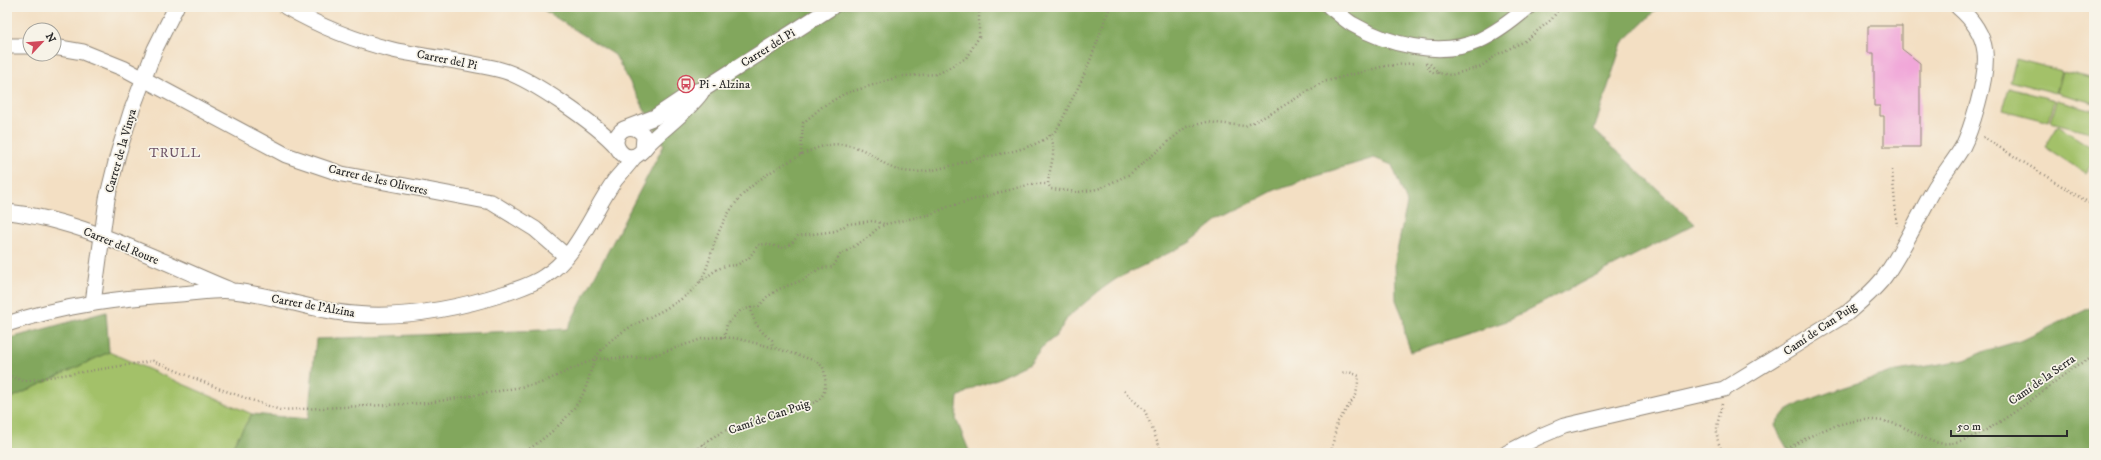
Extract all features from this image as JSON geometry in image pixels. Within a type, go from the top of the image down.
[{"type":"street","name":"Carrer de la Vinya","points":[[93,303],[107,199],[118,154],[143,78],[155,49],[176,7]]},
{"type":"street","name":"Carrer del Pi","points":[[286,7],[349,37],[392,50],[502,70],[537,87],[599,129],[617,148]]},
{"type":"street","name":"Carrer del Pi","points":[[599,129],[627,128],[655,117],[692,92],[704,89],[832,7]]},
{"type":"street","points":[[1330,7],[1351,24],[1379,36],[1425,48],[1446,49],[1476,42],[1487,37],[1528,7]]},
{"type":"street","name":"Camí de Can Puig","points":[[1507,453],[1564,426],[1724,389],[1846,314],[1885,276],[1933,190],[1963,145],[1970,130],[1984,81],[1987,64],[1986,48],[1981,34],[1958,7]]},
{"type":"street","points":[[7,46],[22,46]]},
{"type":"street","name":"Carrer de les Oliveres","points":[[62,48],[83,52],[108,61],[143,78],[286,155],[342,174],[491,202],[535,229],[566,256]]},
{"type":"street","name":"Carrer del Pi","points":[[639,153],[696,100],[704,89]]},
{"type":"street","points":[[627,128],[638,129],[644,136],[639,153],[625,155],[617,148],[618,135],[627,128]]},
{"type":"street","name":"Carrer de l'Alzina","points":[[616,180],[620,165],[617,148]]},
{"type":"street","name":"Carrer de l'Alzina","points":[[7,324],[46,313],[93,303],[132,298],[232,291],[337,312],[392,314],[451,308],[529,285],[546,276],[566,256],[591,222],[616,180],[639,153]]},
{"type":"street","name":"Carrer del Roure","points":[[7,212],[24,214],[62,223],[102,236],[232,291]]},
{"type":"path","points":[[801,155],[803,123],[822,107],[844,94],[902,76],[938,74],[966,58],[979,37],[979,7]]},
{"type":"path","points":[[698,284],[704,273],[726,215],[733,204],[757,181],[801,155],[824,145],[846,144],[860,148],[896,169],[918,171],[935,170],[1026,147],[1050,135],[1057,129],[1082,80],[1110,7]]},
{"type":"path","points":[[1050,135],[1054,146],[1048,184],[1051,189],[1079,192],[1098,189],[1130,174],[1186,127],[1207,122],[1245,126],[1270,114],[1323,82],[1385,66],[1426,63],[1431,72],[1452,75],[1480,67],[1498,54],[1525,41],[1552,18],[1560,7]]},
{"type":"path","points":[[1970,130],[2023,160],[2094,206]]},
{"type":"path","points":[[1892,170],[1899,252]]},
{"type":"path","points":[[724,338],[727,324],[741,310],[759,306],[767,297],[779,289],[803,280],[820,268],[833,267],[840,255],[866,239],[878,228],[886,224],[905,218],[932,214],[953,205],[1032,184],[1048,184]]},
{"type":"path","points":[[523,453],[554,430],[575,407],[588,382],[591,365],[594,359],[607,343],[624,329],[658,314],[680,299],[716,270],[725,266],[737,265],[749,258],[758,245],[766,244],[783,248],[791,244],[798,236],[836,231],[848,224],[872,221],[886,224]]},
{"type":"path","points":[[751,307],[752,314],[757,324],[766,337],[772,340],[773,348]]},
{"type":"path","name":"Camí de Can Puig","points":[[594,359],[649,357],[702,339],[735,338],[816,361],[823,366],[825,375],[824,393],[818,401],[720,434],[704,444],[694,453]]},
{"type":"path","name":"Camí de la Serra","points":[[1780,453],[1820,432],[1858,420],[1888,421],[1904,427],[1921,438],[1939,443],[1958,442],[1996,423],[2077,366],[2094,357]]},
{"type":"path","points":[[7,375],[24,380],[153,361],[223,390],[280,410],[427,403],[480,395],[541,383],[594,359]]},
{"type":"path","points":[[1331,453],[1337,423],[1356,395],[1359,376],[1349,372],[1340,373]]},
{"type":"path","points":[[1724,389],[1716,430],[1717,439],[1724,453]]},
{"type":"path","points":[[1124,391],[1145,411],[1162,453]]},
{"type":"path","points":[[704,444],[712,453]]},
{"type":"green space","points":[[539,7],[1659,7],[1622,43],[1594,130],[1695,224],[1507,321],[1411,352],[1405,335],[1403,317],[1396,300],[1395,261],[1407,203],[1392,165],[1374,158],[1310,177],[1294,185],[1275,190],[1219,219],[1189,243],[1116,279],[1099,291],[1068,317],[1056,336],[1041,348],[1030,363],[992,381],[975,387],[958,397],[956,419],[970,453],[228,453],[252,414],[308,419],[316,339],[567,329],[664,145],[615,55]]},
{"type":"green space","points":[[2016,59],[2062,71],[2056,93],[2010,81]]},
{"type":"green space","points":[[2063,71],[2094,79],[2094,103],[2057,93]]},
{"type":"green space","points":[[2009,88],[2055,100],[2049,122],[2003,110]]},
{"type":"green space","points":[[2057,100],[2094,110],[2094,133],[2051,122]]},
{"type":"green space","points":[[2058,126],[2094,149],[2094,159],[2085,173],[2045,147]]},
{"type":"green space","points":[[2094,306],[2094,453],[1790,453],[1774,426],[1785,412],[1801,403],[1891,372],[1965,360],[1985,351],[2023,340]]},
{"type":"green space","points":[[106,312],[109,352],[7,400],[7,339]]},
{"type":"green space","points":[[109,352],[252,414],[228,453],[7,453],[7,400]]},
{"type":"building","points":[[1868,26],[1902,26],[1902,49],[1920,63],[1920,147],[1884,147],[1884,116],[1880,116],[1880,106],[1874,106],[1874,53],[1868,53]]},
{"type":"place","name":"Pi - Alzina","points":[[686,84]]},
{"type":"district","name":"TRULL","points":[[175,153]]}]
